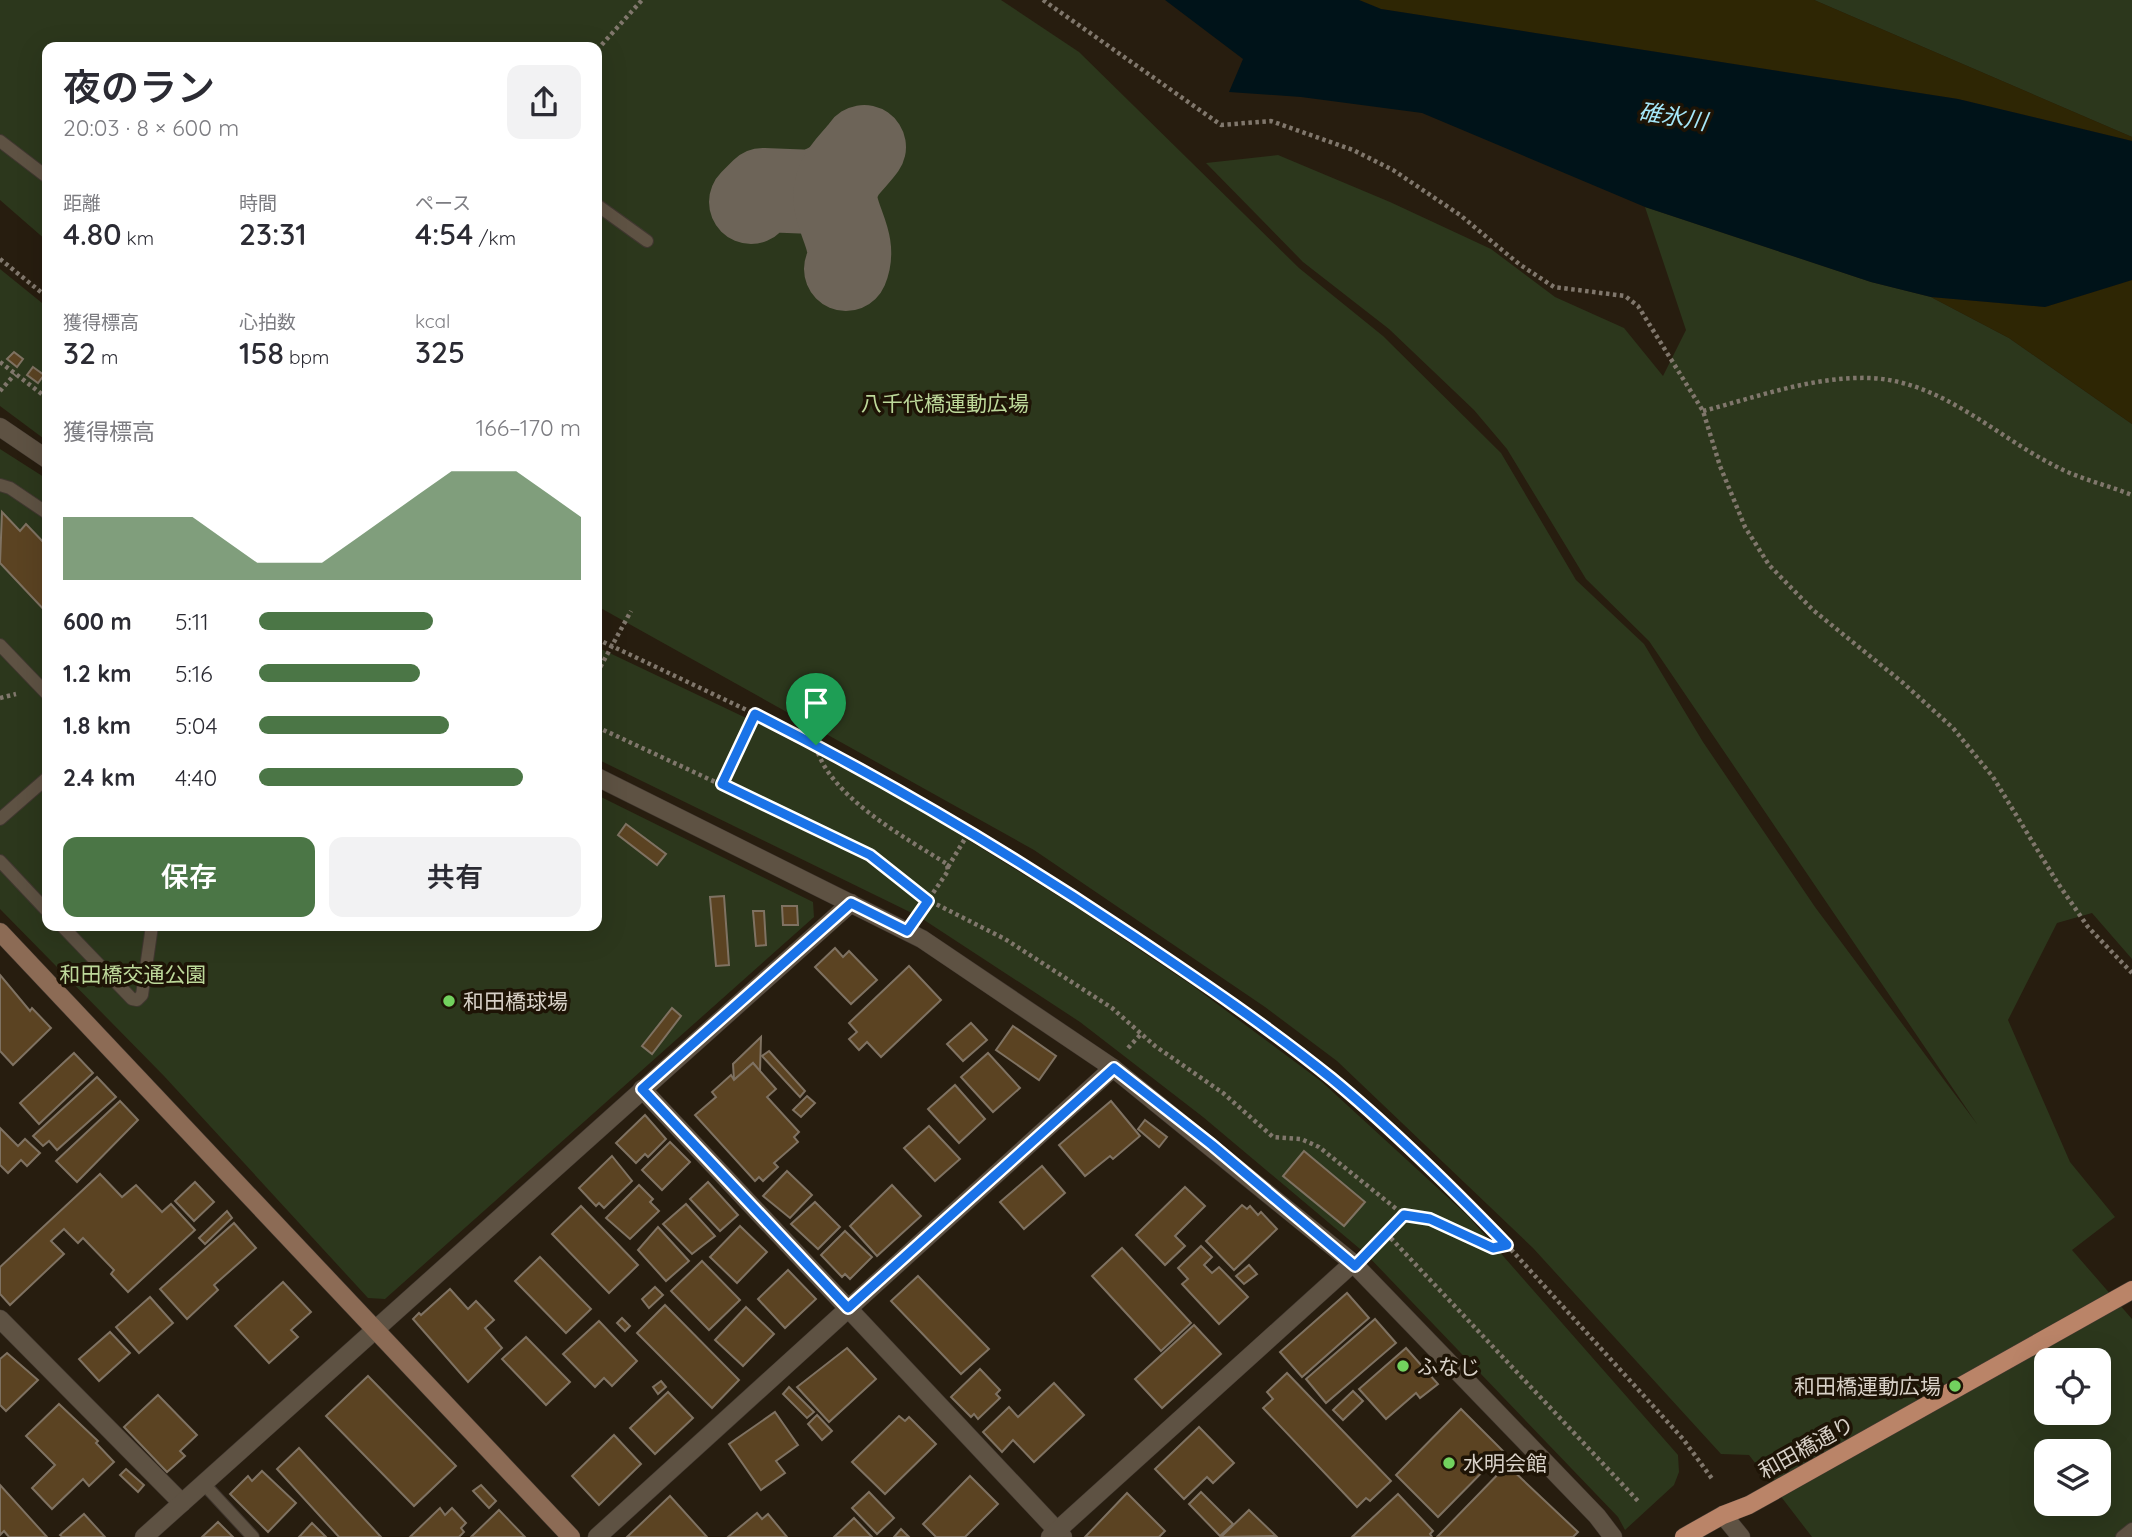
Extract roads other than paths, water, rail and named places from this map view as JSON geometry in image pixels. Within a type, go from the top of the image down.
[{"type":"main road","name":"和田橋通り","points":[[1684,1537],[1723,1515],[1749,1505],[2132,1290]]},
{"type":"street","points":[[0,427],[42,456]]},
{"type":"street","points":[[602,780],[907,931],[1054,1025],[1114,1068],[1354,1264],[1597,1516],[1613,1537]]},
{"type":"street","points":[[144,1537],[851,903]]},
{"type":"street","points":[[0,932],[571,1537]]},
{"type":"street","points":[[597,1537],[1114,1068]]},
{"type":"street","points":[[642,1089],[1057,1535],[1354,1264]]},
{"type":"street","points":[[0,1319],[183,1503]]},
{"type":"street","points":[[1723,1515],[1741,1537]]},
{"type":"lane","points":[[0,141],[42,173]]},
{"type":"lane","points":[[602,209],[647,241]]},
{"type":"lane","points":[[0,485],[10,488],[42,510]]},
{"type":"lane","points":[[0,645],[42,689]]},
{"type":"lane","points":[[0,819],[42,782]]},
{"type":"lane","points":[[0,861],[42,906]]},
{"type":"lane","points":[[67,931],[132,999],[137,1000],[142,995],[151,931]]},
{"type":"lane","points":[[204,1483],[253,1537]]},
{"type":"lane","points":[[2122,1537],[2132,1529]]},
{"type":"water","name":"碓氷川","points":[[1165,0],[1359,0],[1381,9],[1958,99],[2132,141],[2132,280],[2045,307],[1931,297],[1871,282],[1645,207],[1422,113],[1301,97],[1229,92],[1243,59]]},
{"type":"place","name":"和田橋球場","points":[[449,1001]]},
{"type":"place","name":"ふなじ","points":[[1403,1366]]},
{"type":"place","name":"和田橋運動広場","points":[[1955,1386]]},
{"type":"place","name":"水明会館","points":[[1449,1463]]},
{"type":"park label","name":"八千代橋運動広場","points":[[945,403]]},
{"type":"park label","name":"和田橋交通公園","points":[[133,974]]}]
